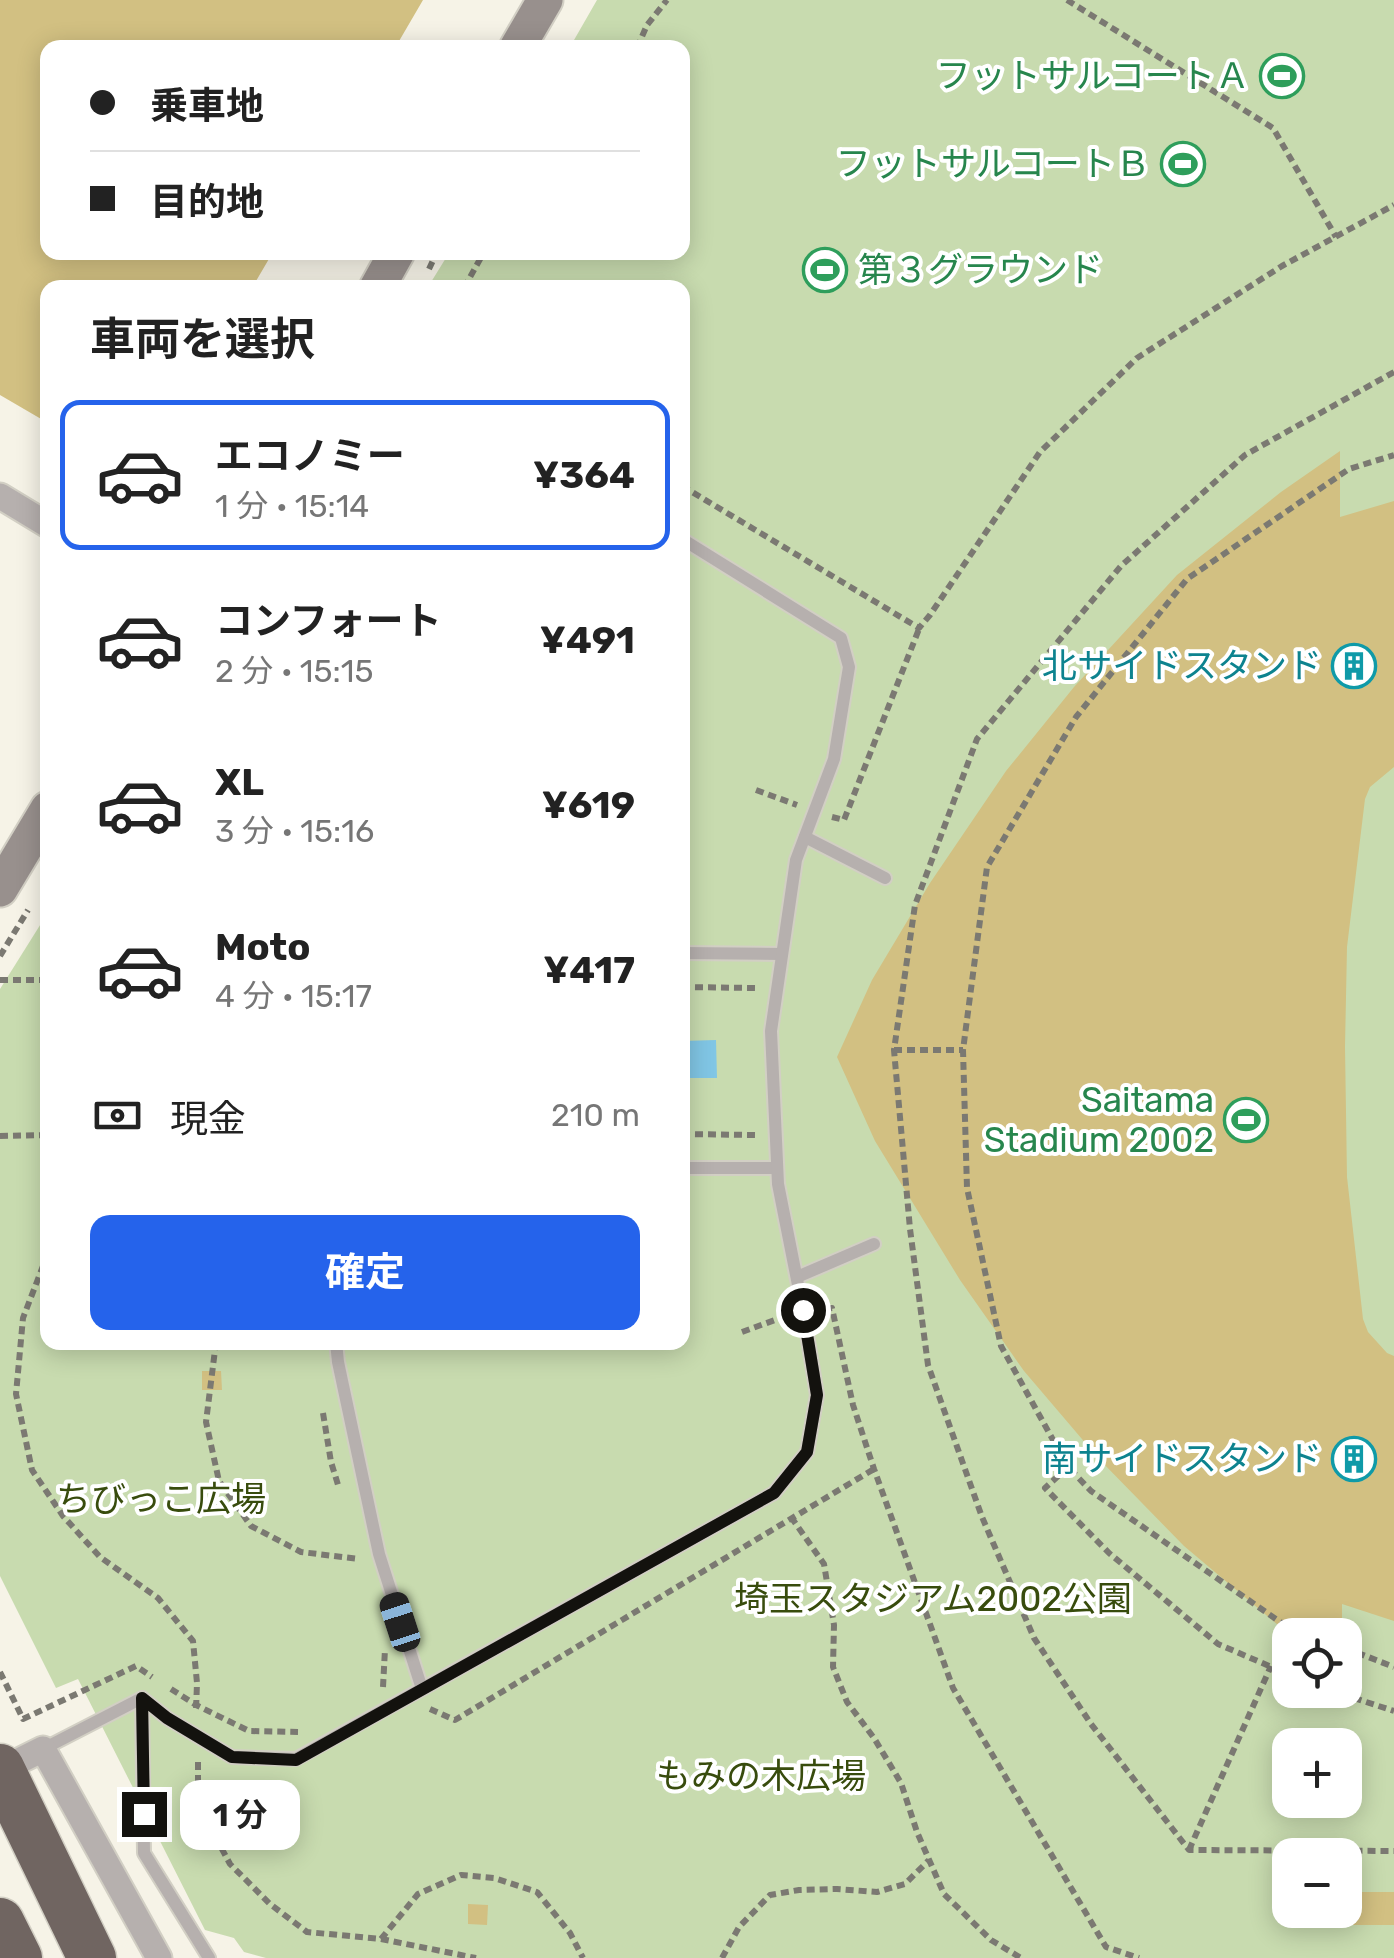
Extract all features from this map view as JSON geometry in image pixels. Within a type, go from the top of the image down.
[{"type":"highway","points":[[0,1769],[92,1958]]},
{"type":"highway","points":[[0,1922],[18,1958]]},
{"type":"street","points":[[522,40],[545,0]]},
{"type":"street","points":[[0,496],[40,520]]},
{"type":"street","points":[[14,899],[40,830]]},
{"type":"street","points":[[0,1769],[43,1749],[159,1958]]},
{"type":"lane","points":[[142,1698],[167,1718],[232,1757],[296,1760],[774,1493],[807,1452],[817,1395],[778,1184],[771,1031],[796,860],[834,759],[849,667],[841,638],[690,544]]},
{"type":"lane","points":[[804,838],[885,878]]},
{"type":"lane","points":[[690,953],[782,954]]},
{"type":"lane","points":[[690,1168],[777,1168]]},
{"type":"lane","points":[[796,1277],[874,1244]]},
{"type":"lane","points":[[337,1350],[378,1554],[422,1689]]},
{"type":"lane","points":[[43,1749],[142,1698]]},
{"type":"lane","points":[[142,1698],[144,1853],[209,1958]]},
{"type":"path","points":[[640,40],[667,0]]},
{"type":"path","points":[[1067,0],[1272,128],[1336,236]]},
{"type":"path","points":[[844,820],[919,628],[1040,452],[1137,358],[1282,266],[1394,205]]},
{"type":"path","points":[[1189,1850],[1090,1724],[1034,1638],[982,1517],[928,1365],[910,1229],[894,1050],[915,905],[977,739],[1121,566],[1245,455],[1394,372]]},
{"type":"path","points":[[1274,1618],[1092,1491],[1068,1467],[1001,1346],[968,1188],[964,1050],[988,867],[1076,716],[1187,580],[1349,469],[1394,455]]},
{"type":"path","points":[[690,491],[919,628]]},
{"type":"path","points":[[0,956],[14,899]]},
{"type":"path","points":[[0,980],[40,980]]},
{"type":"path","points":[[690,987],[777,989]]},
{"type":"path","points":[[894,1050],[964,1050]]},
{"type":"path","points":[[690,1134],[776,1134]]},
{"type":"path","points":[[0,1136],[40,1136]]},
{"type":"path","points":[[40,1273],[22,1318],[16,1394],[32,1470],[63,1516],[100,1557],[158,1598],[193,1641],[198,1683],[196,1705]]},
{"type":"path","points":[[832,1308],[853,1405],[953,1688],[1106,1947],[1139,1958]]},
{"type":"path","points":[[215,1350],[206,1422],[219,1481],[251,1526],[302,1552],[360,1559],[355,1543]]},
{"type":"path","points":[[322,1411],[341,1494]]},
{"type":"path","points":[[1068,1467],[1045,1488],[1073,1518],[1218,1644],[1271,1666],[1189,1850]]},
{"type":"path","points":[[383,1688],[455,1720],[874,1469]]},
{"type":"path","points":[[791,1517],[824,1564],[834,1625],[833,1668],[846,1702],[874,1738],[900,1783],[944,1894],[991,1940],[1021,1958]]},
{"type":"path","points":[[383,1688],[385,1645]]},
{"type":"path","points":[[1362,1655],[1394,1667]]},
{"type":"path","points":[[0,1672],[24,1719],[136,1666],[196,1705],[249,1730],[302,1732]]},
{"type":"path","points":[[372,1696],[383,1688]]},
{"type":"path","points":[[1362,1701],[1394,1711]]},
{"type":"path","points":[[198,1783],[207,1821],[230,1864],[270,1904],[307,1932],[381,1939],[476,1958]]},
{"type":"path","points":[[1189,1850],[1394,1851]]},
{"type":"path","points":[[722,1958],[738,1926],[770,1896],[799,1890],[877,1892],[905,1884],[929,1860]]},
{"type":"path","points":[[381,1939],[418,1894],[461,1875],[494,1878],[536,1892],[570,1933],[583,1958]]},
{"type":"green space","name":"埼玉スタジアム2002公園","points":[[597,0],[1394,0],[1394,1958],[266,1958],[244,1952],[234,1938],[205,1930],[78,1679],[56,1688],[0,1576],[0,989],[40,925],[40,1350],[690,1350],[690,280],[432,280],[445,260],[690,260],[690,40],[574,40]]},
{"type":"water","points":[[716,1040],[717,1078],[690,1078],[690,1041]]},
{"type":"building","points":[[0,0],[423,0],[400,40],[40,40],[40,260],[268,260],[257,280],[40,280],[40,418],[0,395]]},
{"type":"building","name":"Saitama Stadium 2002","points":[[1340,451],[1340,517],[1394,501],[1394,767],[1370,787],[1365,799],[1347,947],[1345,1047],[1347,1177],[1363,1319],[1368,1332],[1394,1356],[1394,1621],[1342,1604],[1342,1618],[1272,1620],[1184,1546],[1099,1459],[1024,1371],[960,1280],[875,1141],[837,1057],[872,980],[930,883],[1006,771],[1074,687],[1177,575],[1281,492]]},
{"type":"building","points":[[202,1371],[221,1371],[222,1390],[202,1390]]},
{"type":"building","points":[[1362,1892],[1394,1892],[1394,1925],[1362,1925]]},
{"type":"building","points":[[468,1904],[488,1905],[487,1925],[468,1924]]},
{"type":"place","name":"フットサルコートＡ","points":[[1282,76]]},
{"type":"place","name":"フットサルコートＢ","points":[[1183,164]]},
{"type":"place","name":"第３グラウンド","points":[[825,270]]},
{"type":"place","name":"北サイドスタンド","points":[[1354,666]]},
{"type":"place","name":"Saitama Stadium 2002","points":[[1246,1120]]},
{"type":"place","name":"南サイドスタンド","points":[[1354,1459]]},
{"type":"route","points":[[144,1814],[142,1698],[167,1718],[232,1757],[296,1760],[774,1493],[807,1452],[817,1395],[803,1310]]},
{"type":"park label","name":"ちびっこ広場","points":[[161,1499]]},
{"type":"park label","name":"もみの木広場","points":[[761,1776]]}]
